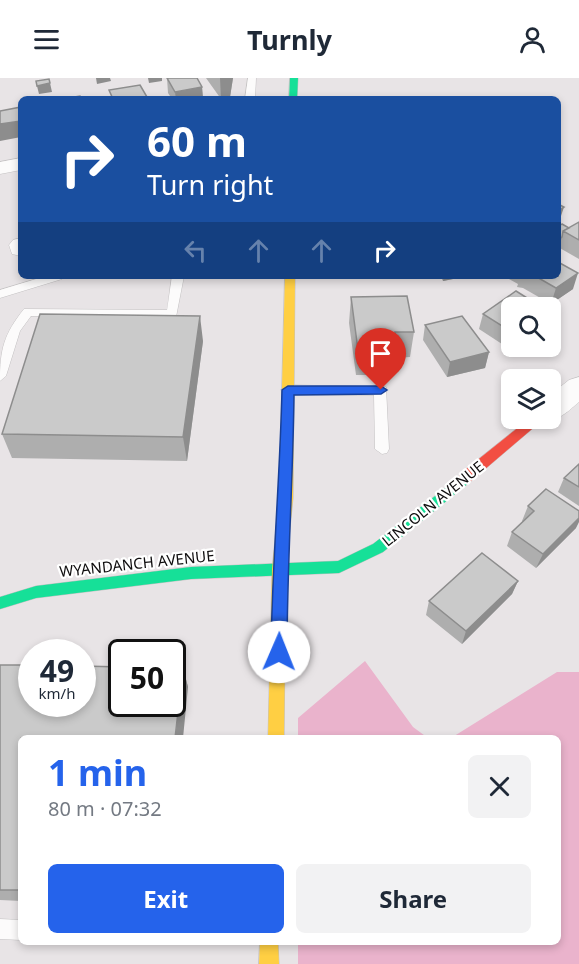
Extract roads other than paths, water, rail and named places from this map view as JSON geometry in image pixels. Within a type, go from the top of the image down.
[{"type":"main road","points":[[293,96],[294,78]]},
{"type":"main road","points":[[276,735],[279,570],[286,498],[290,279]]},
{"type":"main road","name":"LINCOLN AVENUE","points":[[279,570],[339,567],[378,548],[525,429]]},
{"type":"main road","name":"WYANDANCH AVENUE","points":[[0,603],[47,590],[213,571],[279,570]]},
{"type":"main road","points":[[268,964],[269,945]]},
{"type":"street","points":[[0,168],[18,165]]},
{"type":"street","points":[[561,401],[579,387]]},
{"type":"lane","points":[[250,96],[252,78]]},
{"type":"lane","points":[[0,294],[49,279]]},
{"type":"lane","points":[[28,312],[172,314],[178,279]]},
{"type":"lane","points":[[22,288],[28,312]]},
{"type":"lane","points":[[0,376],[14,330],[28,312]]},
{"type":"lane","points":[[288,390],[381,390],[382,449]]},
{"type":"lane","points":[[0,928],[18,930]]}]
